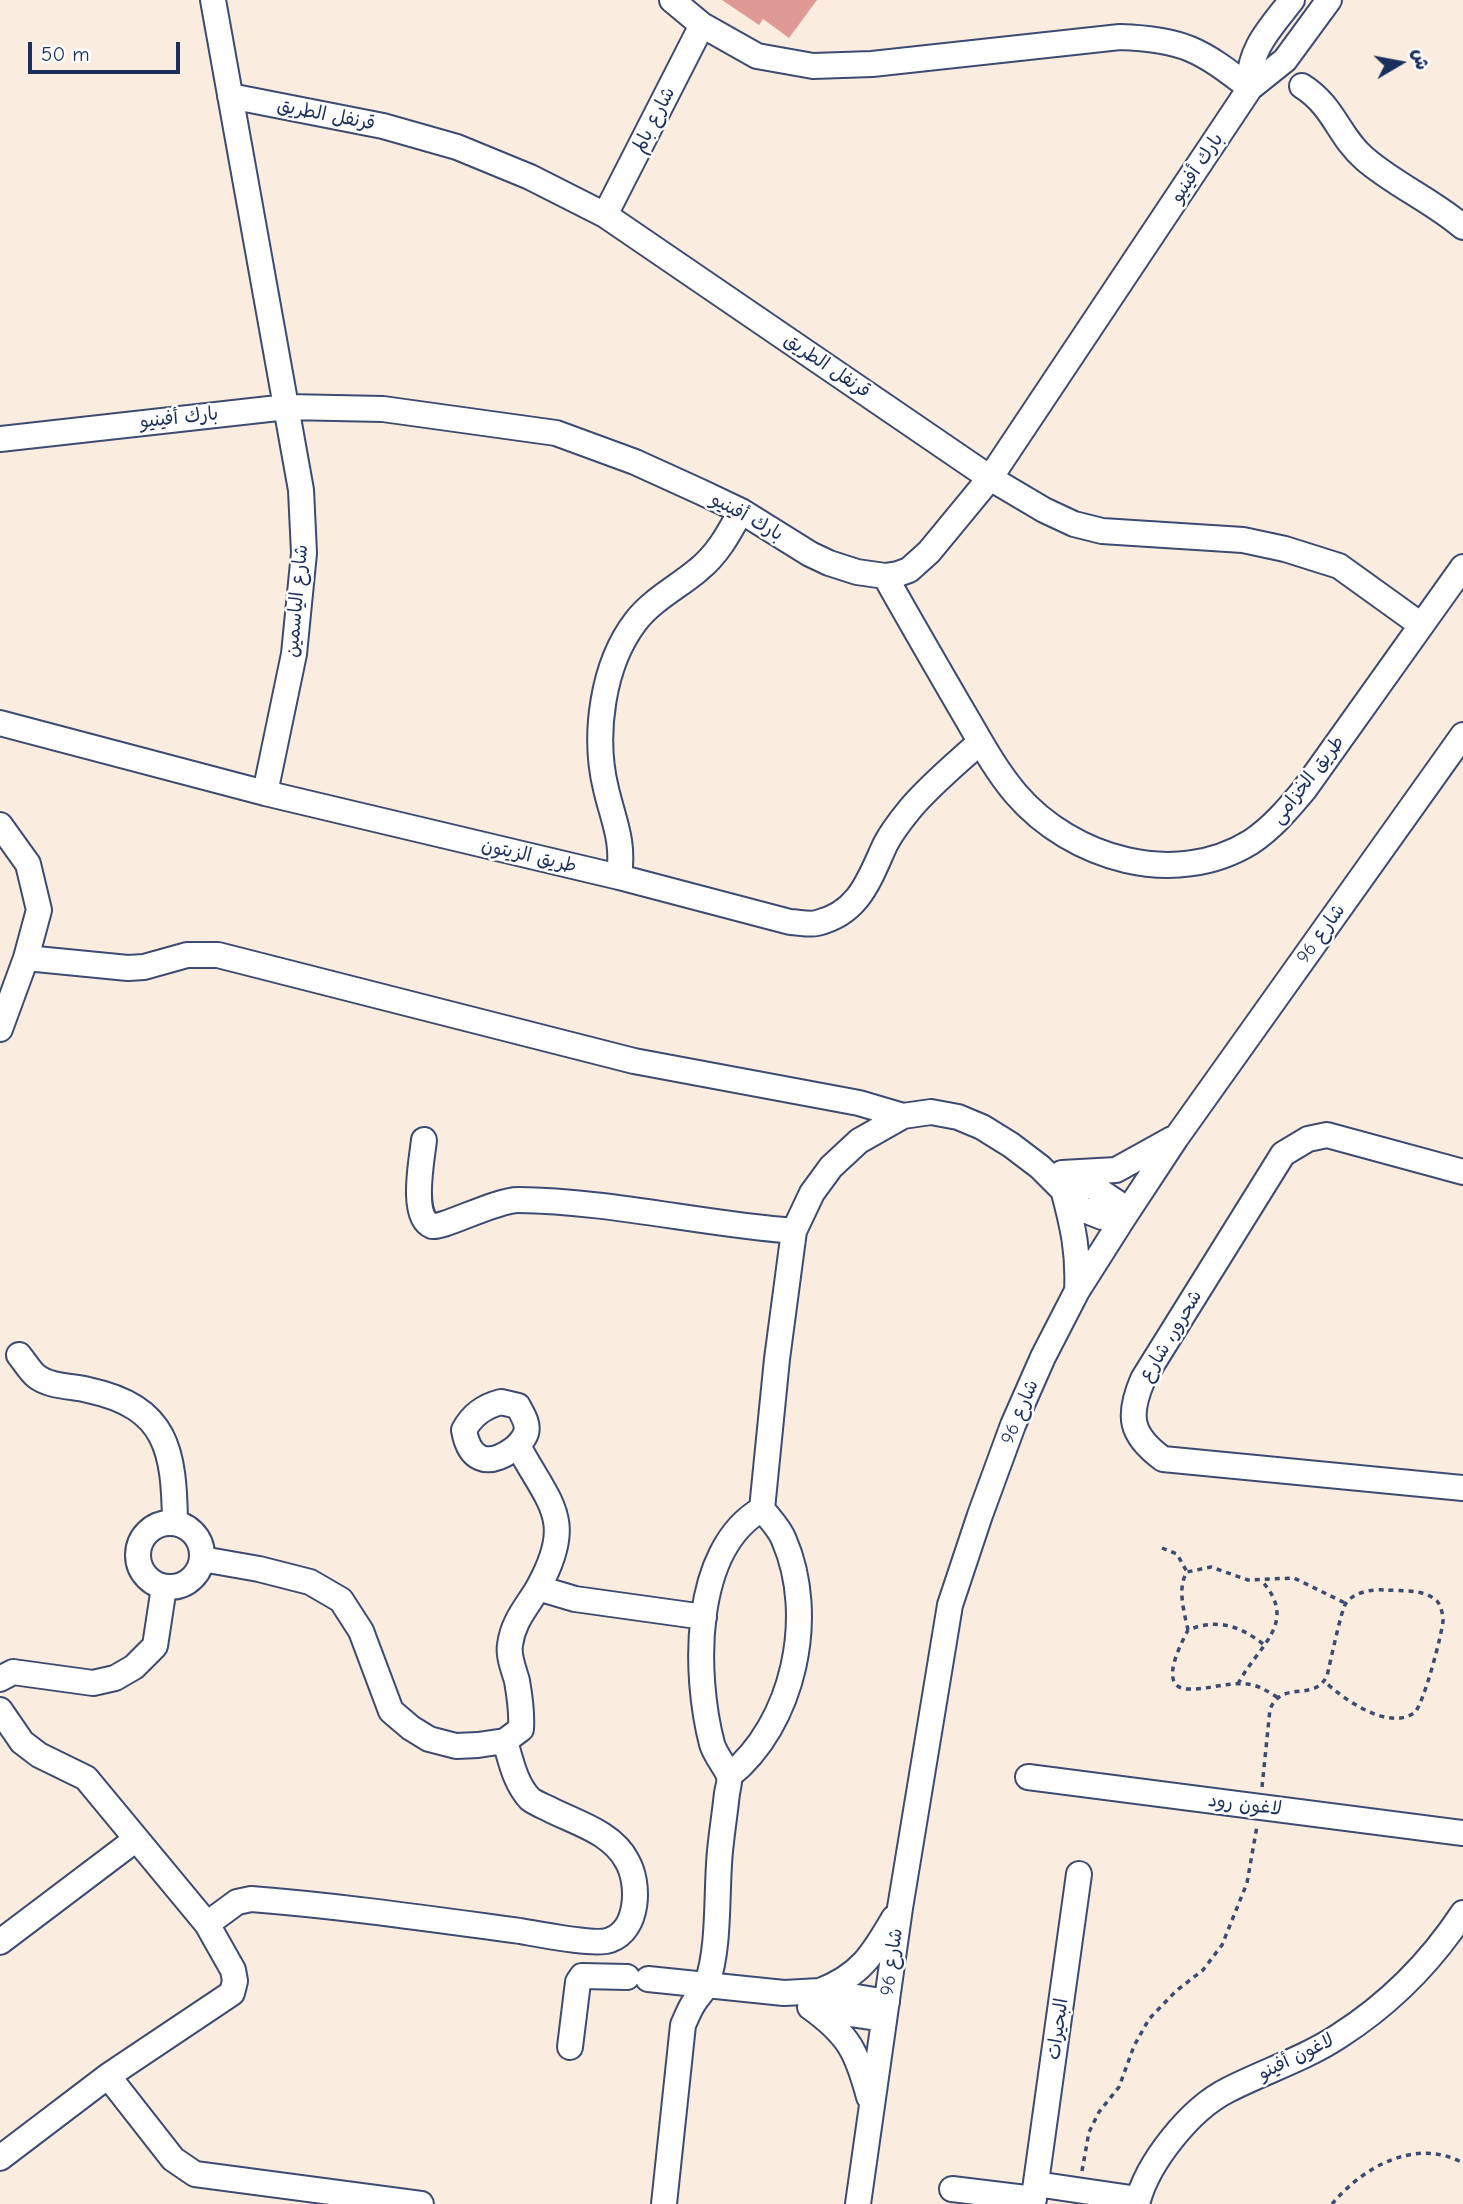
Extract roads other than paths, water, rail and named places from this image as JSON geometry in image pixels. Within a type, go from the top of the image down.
[{"type":"street","name":"شارع الياسمين","points":[[213,0],[301,489],[304,553],[294,654],[265,793]]},
{"type":"street","points":[[672,0],[702,26],[757,56],[813,66],[872,64],[1120,37],[1155,38],[1178,43],[1202,53],[1250,88]]},
{"type":"street","name":"بارك أفينيو","points":[[1250,88],[1252,60],[1266,34],[1292,0]]},
{"type":"street","name":"بارك أفينيو","points":[[0,439],[287,407],[383,410],[556,433],[635,462],[741,511],[829,563],[857,572],[885,576],[909,570],[929,552],[990,478],[1250,88],[1270,75],[1291,53],[1329,0]]},
{"type":"street","name":"شارع بالم","points":[[605,215],[702,26]]},
{"type":"street","points":[[1266,34],[1291,53]]},
{"type":"street","points":[[1302,86],[1327,107],[1346,139],[1365,159],[1463,227]]},
{"type":"street","name":"قرنفل الطريق","points":[[230,96],[383,126],[457,147],[530,177],[605,215],[990,478],[1044,510],[1074,524],[1102,531],[1243,540],[1285,549],[1339,566],[1422,625]]},
{"type":"street","points":[[619,877],[622,855],[620,836],[605,786],[601,747],[601,725],[610,674],[619,650],[636,620],[712,557],[725,541],[741,511]]},
{"type":"street","name":"طريق الخزامى","points":[[885,576],[980,742],[1018,797],[1049,825],[1094,850],[1142,863],[1176,865],[1210,860],[1251,842],[1284,814],[1304,790],[1463,567]]},
{"type":"street","name":"طريق الزيتون","points":[[0,723],[265,793],[619,877],[790,922],[814,923],[836,916],[853,905],[877,867],[886,844],[909,810],[980,742]]},
{"type":"street","name":"شارع 96","points":[[858,2204],[900,1909],[950,1605],[1013,1425],[1043,1357],[1077,1291],[1175,1138],[1463,735]]},
{"type":"street","points":[[0,825],[28,864],[39,910],[26,958],[0,1029]]},
{"type":"street","points":[[26,958],[128,968],[144,967],[187,955],[218,955],[634,1061],[859,1103],[903,1116]]},
{"type":"street","points":[[729,1776],[746,1762],[759,1746],[779,1711],[793,1670],[799,1631],[796,1581],[784,1539],[762,1509],[777,1359],[794,1231],[812,1193],[831,1167],[859,1141],[903,1116],[932,1112],[958,1117],[982,1127],[1055,1176],[1082,1209],[1102,1217],[1125,1215]]},
{"type":"street","name":"شحرور، شارع","points":[[1463,1172],[1327,1136],[1308,1139],[1283,1154],[1143,1379],[1134,1400],[1133,1420],[1145,1446],[1163,1459],[1463,1488]]},
{"type":"street","points":[[1055,1176],[1116,1170],[1175,1138]]},
{"type":"street","points":[[424,1140],[418,1202],[424,1219],[433,1226],[441,1226],[508,1200],[547,1200],[749,1228],[794,1231]]},
{"type":"street","points":[[1055,1176],[1076,1236],[1079,1261],[1077,1291]]},
{"type":"street","points":[[19,1355],[36,1376],[52,1384],[118,1398],[136,1407],[155,1423],[166,1447],[175,1494],[175,1523]]},
{"type":"street","points":[[202,1559],[310,1582],[341,1600],[361,1631],[391,1711],[429,1739],[456,1746],[505,1741],[521,1729],[522,1709],[509,1648],[514,1625],[538,1588],[557,1542],[559,1525],[553,1507],[517,1446]]},
{"type":"street","points":[[664,2204],[683,2025],[690,2008],[707,1985],[713,1950],[729,1776],[712,1746],[704,1698],[700,1667],[704,1617],[720,1556],[733,1534],[748,1518],[762,1509]]},
{"type":"street","points":[[165,1523],[175,1523],[195,1536],[202,1550],[202,1559],[200,1567],[189,1581],[173,1587],[164,1587],[147,1577],[138,1559],[139,1549],[148,1532],[165,1523]]},
{"type":"street","points":[[0,1679],[13,1672],[93,1683],[115,1678],[134,1667],[155,1646],[164,1587]]},
{"type":"street","points":[[538,1588],[575,1599],[704,1617]]},
{"type":"street","points":[[0,1710],[22,1742],[39,1755],[86,1778],[207,1924],[233,1970],[235,1981],[232,1993],[108,2076],[0,2158]]},
{"type":"street","points":[[207,1924],[237,1902],[251,1899],[374,1911],[562,1937],[610,1940],[620,1934],[636,1903],[629,1862],[605,1836],[531,1800],[517,1781],[505,1741]]},
{"type":"street","name":"لاغون رود","points":[[1028,1777],[1463,1833]]},
{"type":"street","points":[[0,1942],[135,1840]]},
{"type":"street","name":"البحيرات","points":[[1034,2196],[1079,1874]]},
{"type":"street","points":[[815,1999],[853,1973],[872,1956],[900,1909]]},
{"type":"street","name":"لاغون أفينو","points":[[1137,2201],[1165,2149],[1178,2132],[1209,2103],[1227,2090],[1311,2053],[1359,2023],[1402,1988],[1421,1968],[1463,1913]]},
{"type":"street","points":[[570,2047],[578,1982],[582,1976],[638,1978],[784,1993],[885,2010]]},
{"type":"street","points":[[815,1999],[846,2038],[859,2061],[871,2105]]},
{"type":"street","points":[[108,2076],[173,2159],[195,2174],[421,2204]]},
{"type":"street","points":[[952,2189],[1034,2196],[1080,2190],[1137,2201]]}]
